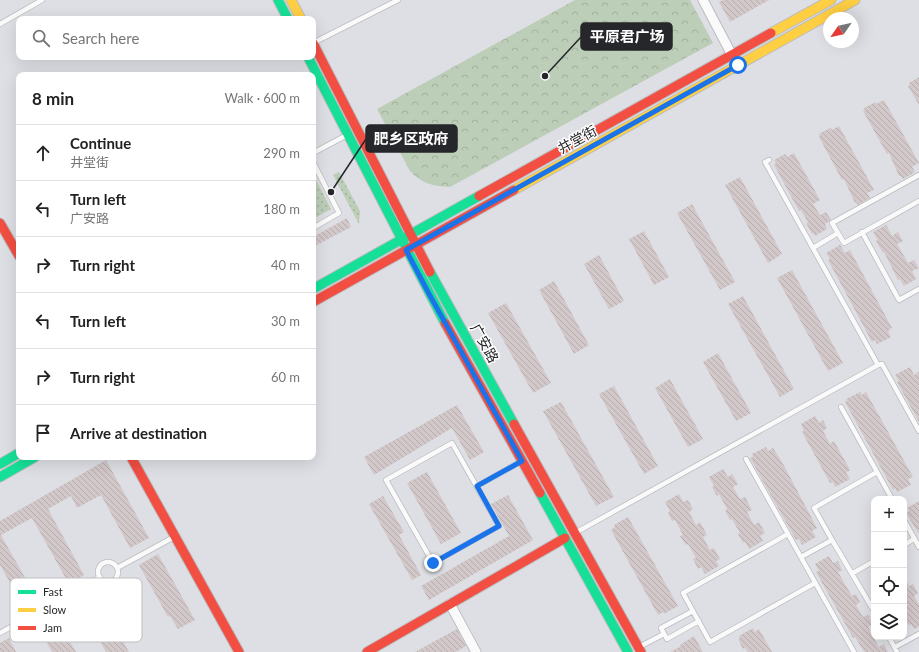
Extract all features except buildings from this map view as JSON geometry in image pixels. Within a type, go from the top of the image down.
[{"type":"main road","points":[[278,0],[286,16]]},
{"type":"main road","points":[[291,0],[299,16]]},
{"type":"main road","name":"井堂街","points":[[316,287],[733,55],[815,6],[831,0]]},
{"type":"main road","name":"井堂街","points":[[316,300],[855,0]]},
{"type":"main road","name":"广安路","points":[[316,49],[442,294],[640,650]]},
{"type":"main road","name":"广安路","points":[[310,60],[316,72]]},
{"type":"main road","name":"广安路","points":[[316,73],[428,292],[628,652]]},
{"type":"main road","points":[[0,223],[16,251]]},
{"type":"main road","points":[[0,464],[16,456]]},
{"type":"main road","points":[[0,477],[31,460]]},
{"type":"main road","points":[[133,460],[238,652]]},
{"type":"main road","points":[[367,652],[565,538]]},
{"type":"street","points":[[703,0],[738,65]]},
{"type":"street","points":[[450,604],[476,652]]},
{"type":"lane","points":[[0,24],[42,0]]},
{"type":"lane","points":[[316,41],[398,0]]},
{"type":"lane","points":[[316,151],[348,135]]},
{"type":"lane","points":[[769,160],[766,162],[878,366]]},
{"type":"lane","points":[[316,168],[339,213],[316,226]]},
{"type":"lane","points":[[919,175],[832,222],[844,242],[919,201]]},
{"type":"lane","points":[[862,232],[899,300],[919,289]]},
{"type":"lane","points":[[813,248],[838,233]]},
{"type":"lane","points":[[575,533],[882,364],[919,431]]},
{"type":"lane","points":[[841,408],[890,496]]},
{"type":"lane","points":[[452,443],[477,486],[499,526],[433,563],[386,480],[452,443]]},
{"type":"lane","points":[[746,459],[854,652]]},
{"type":"lane","points":[[477,486],[522,461]]},
{"type":"lane","points":[[871,606],[853,573],[851,574],[814,508],[877,472]]},
{"type":"lane","points":[[907,526],[919,547]]},
{"type":"lane","points":[[788,534],[683,593],[710,642],[815,583]]},
{"type":"lane","points":[[117,568],[175,536]]},
{"type":"lane","points":[[907,543],[914,539]]},
{"type":"lane","points":[[801,557],[832,540]]},
{"type":"lane","points":[[100,577],[98,571],[104,563],[111,562],[117,568],[116,578]]},
{"type":"lane","points":[[853,573],[871,563]]},
{"type":"lane","points":[[693,610],[661,628],[664,634],[667,639],[699,621]]},
{"type":"lane","points":[[0,633],[10,627]]},
{"type":"lane","points":[[640,650],[664,634]]},
{"type":"lane","points":[[891,640],[896,650],[919,634]]},
{"type":"green space","points":[[575,0],[690,0],[713,43],[450,187],[428,184],[414,175],[410,171],[377,109]]},
{"type":"green space","points":[[339,172],[360,211],[359,224],[333,175]]},
{"type":"green space","points":[[316,180],[331,209],[316,217]]},
{"type":"traffic: fast","points":[[278,0],[286,16]]},
{"type":"traffic: fast","points":[[310,60],[316,72]]},
{"type":"traffic: fast","points":[[316,73],[445,323]]},
{"type":"traffic: fast","points":[[316,287],[479,196]]},
{"type":"traffic: fast","points":[[430,272],[514,424]]},
{"type":"traffic: fast","points":[[0,464],[16,455]]},
{"type":"traffic: fast","points":[[0,477],[30,460]]},
{"type":"traffic: fast","points":[[540,493],[628,652]]},
{"type":"traffic: slow","points":[[291,0],[299,16]]},
{"type":"traffic: slow","points":[[771,33],[831,0]]},
{"type":"traffic: slow","points":[[514,190],[855,0]]},
{"type":"traffic: jam","points":[[479,196],[771,33]]},
{"type":"traffic: jam","points":[[316,49],[430,272]]},
{"type":"traffic: jam","points":[[316,300],[514,190]]},
{"type":"traffic: jam","points":[[0,223],[16,251]]},
{"type":"traffic: jam","points":[[445,323],[540,493]]},
{"type":"traffic: jam","points":[[514,424],[641,652]]},
{"type":"traffic: jam","points":[[133,460],[239,652]]},
{"type":"traffic: jam","points":[[367,652],[565,538]]},
{"type":"place","name":"平原君广场","points":[[545,76]]},
{"type":"place","name":"肥乡区政府","points":[[331,192]]},
{"type":"route","points":[[433,563],[499,526],[477,486],[522,461],[406,250],[738,65]]}]
